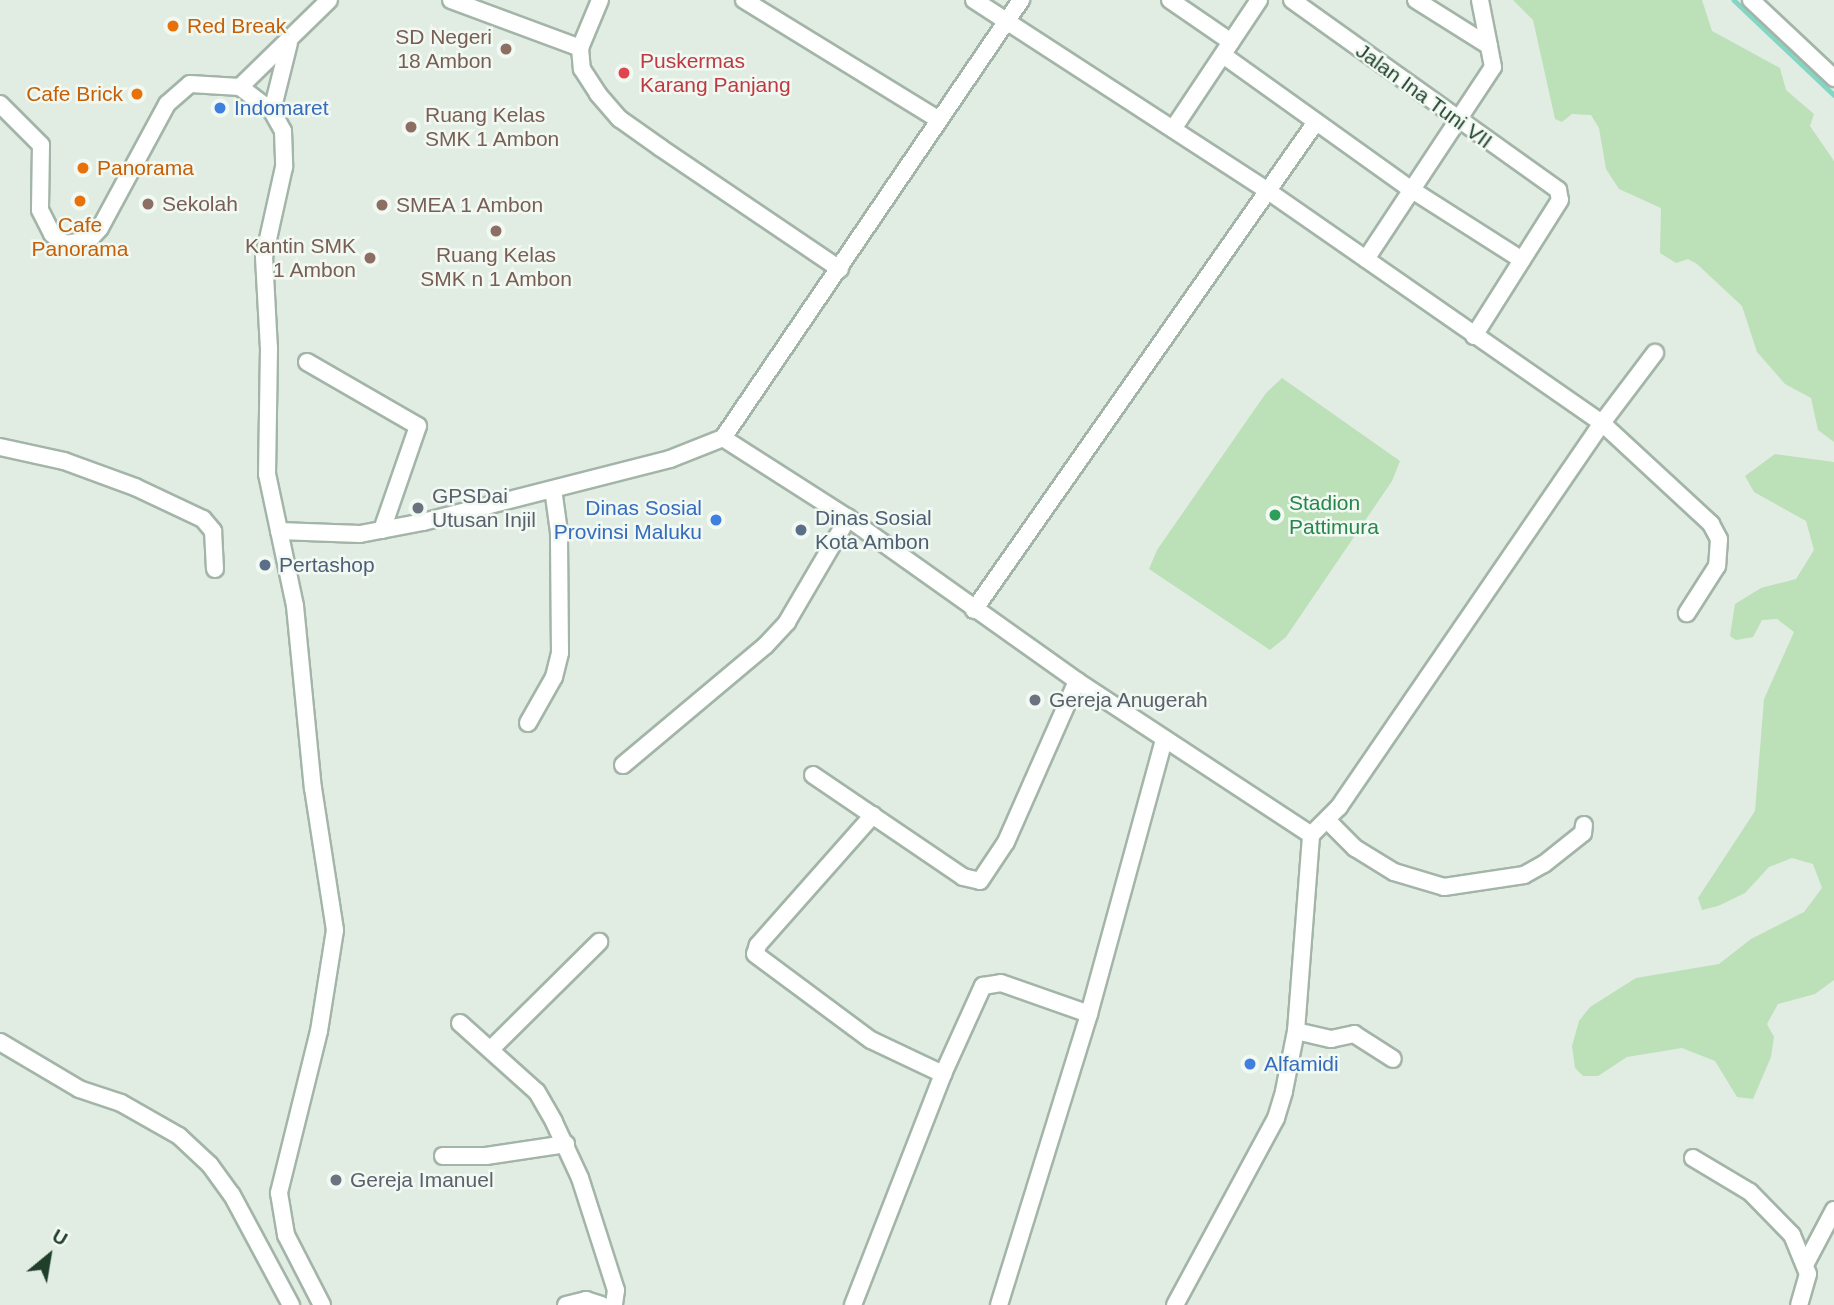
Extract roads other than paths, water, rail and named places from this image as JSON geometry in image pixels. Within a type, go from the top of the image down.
[{"type":"street","points":[[240,87],[289,43],[329,0]]},
{"type":"street","points":[[451,0],[580,48]]},
{"type":"street","points":[[600,0],[580,48],[588,81],[620,119],[840,269]]},
{"type":"street","points":[[744,0],[939,120]]},
{"type":"street","points":[[974,0],[1268,191],[1602,423],[1711,524],[1719,539],[1717,566],[1686,613]]},
{"type":"street","points":[[279,531],[324,536],[382,530],[670,459],[723,438],[1021,0]]},
{"type":"street","points":[[1171,0],[1316,122],[1409,188],[1522,260],[1474,336]]},
{"type":"street","points":[[1173,130],[1259,0]]},
{"type":"street","name":"Jalan Ina Tuni VII","points":[[1292,0],[1458,122],[1558,190],[1560,200],[1522,260]]},
{"type":"street","points":[[1416,0],[1489,46]]},
{"type":"street","points":[[1366,259],[1409,188],[1458,122],[1493,66],[1480,0]]},
{"type":"street","points":[[1751,0],[1834,78]]},
{"type":"street","points":[[289,43],[272,111],[284,145],[284,167],[264,257],[269,348],[267,474],[295,606],[313,788],[335,930],[319,1031],[283,1171],[280,1212],[286,1236],[322,1305]]},
{"type":"street","points":[[0,104],[41,145],[40,210],[45,223],[65,244],[78,244],[100,229],[152,127],[177,91],[208,82],[240,87],[272,111]]},
{"type":"street","points":[[974,610],[1316,122]]},
{"type":"street","points":[[1175,1305],[1276,1118],[1296,1031],[1311,835],[1327,820],[1602,423],[1655,354]]},
{"type":"street","points":[[307,362],[418,426],[382,530]]},
{"type":"street","points":[[723,438],[848,518],[1077,681],[1311,835]]},
{"type":"street","points":[[0,447],[64,461],[135,487],[203,519],[214,531],[215,569]]},
{"type":"street","points":[[528,723],[554,677],[560,653],[559,544],[553,489]]},
{"type":"street","points":[[623,765],[765,646],[787,622],[848,518]]},
{"type":"street","points":[[813,775],[964,877],[985,878],[1006,842],[1077,681]]},
{"type":"street","points":[[999,1305],[1089,1014],[1164,740]]},
{"type":"street","points":[[873,816],[758,945],[755,954],[871,1040],[943,1074]]},
{"type":"street","points":[[1327,820],[1354,848],[1394,873],[1444,887],[1524,875],[1544,864],[1583,833],[1584,825]]},
{"type":"street","points":[[492,1048],[599,942]]},
{"type":"street","points":[[853,1305],[943,1074],[980,990],[987,983],[1001,983],[1089,1014]]},
{"type":"street","points":[[460,1023],[492,1048],[537,1092],[566,1144],[614,1283],[614,1305]]},
{"type":"street","points":[[1296,1031],[1331,1039],[1354,1034],[1393,1059]]},
{"type":"street","points":[[0,1042],[79,1088],[121,1103],[179,1136],[210,1165],[232,1195],[291,1305]]},
{"type":"street","points":[[443,1156],[486,1156],[566,1144]]},
{"type":"street","points":[[1693,1158],[1750,1192],[1792,1235],[1806,1263]]},
{"type":"street","points":[[1799,1305],[1805,1290],[1806,1263],[1834,1210]]},
{"type":"street","points":[[566,1305],[586,1300],[601,1305]]},
{"type":"waterway","points":[[1734,0],[1834,95]]},
{"type":"place","name":"Red Break","points":[[173,26]]},
{"type":"place","name":"SD Negeri 18 Ambon","points":[[506,49]]},
{"type":"place","name":"Puskermas Karang Panjang","points":[[624,73]]},
{"type":"place","name":"Cafe Brick","points":[[137,94]]},
{"type":"place","name":"Indomaret","points":[[220,108]]},
{"type":"place","name":"Ruang Kelas SMK 1 Ambon","points":[[411,127]]},
{"type":"place","name":"Panorama","points":[[83,168]]},
{"type":"place","name":"Cafe Panorama","points":[[80,201]]},
{"type":"place","name":"Sekolah","points":[[148,204]]},
{"type":"place","name":"SMEA 1 Ambon","points":[[382,205]]},
{"type":"place","name":"Ruang Kelas SMK n 1 Ambon","points":[[496,231]]},
{"type":"place","name":"Kantin SMK 1 Ambon","points":[[370,258]]},
{"type":"place","name":"GPSDai Utusan Injil","points":[[418,508]]},
{"type":"place","name":"Stadion Pattimura","points":[[1275,515]]},
{"type":"place","name":"Dinas Sosial Provinsi Maluku","points":[[716,520]]},
{"type":"place","name":"Dinas Sosial Kota Ambon","points":[[801,530]]},
{"type":"place","name":"Pertashop","points":[[265,565]]},
{"type":"place","name":"Gereja Anugerah","points":[[1035,700]]},
{"type":"place","name":"Alfamidi","points":[[1250,1064]]},
{"type":"place","name":"Gereja Imanuel","points":[[336,1180]]}]
